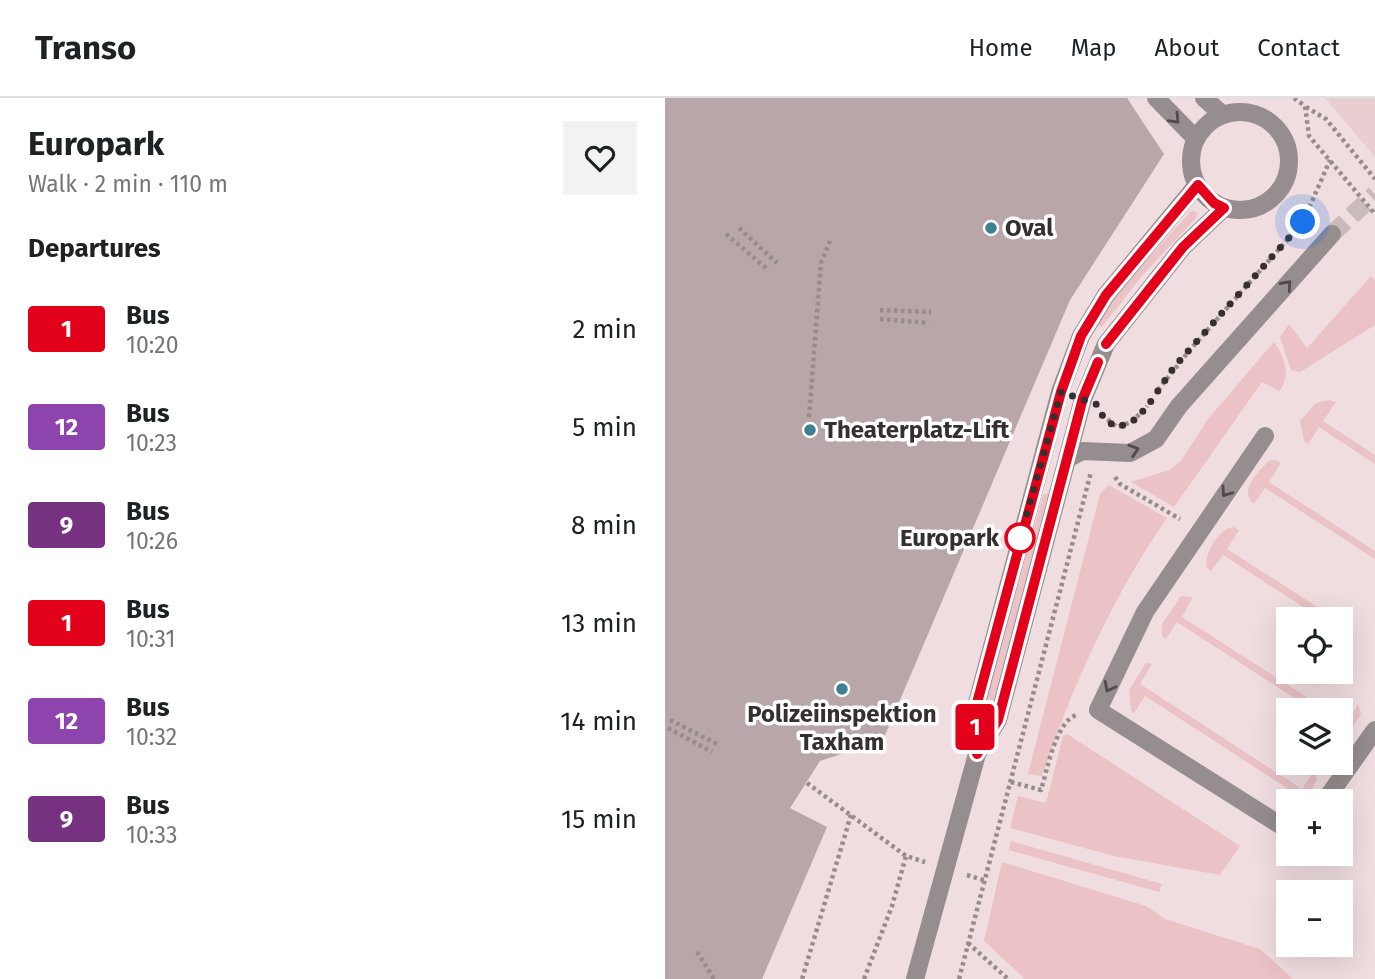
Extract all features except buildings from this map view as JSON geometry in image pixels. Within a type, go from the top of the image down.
[{"type":"street","points":[[1156,98],[1196,139]]},
{"type":"street","points":[[1203,98],[1223,114]]},
{"type":"street","points":[[1239,111],[1255,114],[1269,121],[1281,132],[1288,147],[1290,163],[1286,179],[1267,202],[1239,210],[1224,208],[1214,203],[1198,185],[1192,170],[1191,154],[1196,139],[1212,120],[1223,114],[1239,111]]},
{"type":"street","points":[[977,754],[974,714],[1020,538],[1073,354],[1106,295],[1198,185]]},
{"type":"street","points":[[915,979],[977,754],[998,720],[1083,398],[1106,344],[1137,302],[1183,247],[1224,208]]},
{"type":"street","points":[[1069,458],[1082,451],[1130,453],[1156,439],[1179,406],[1332,234]]},
{"type":"street","points":[[1265,436],[1145,612],[1098,710],[1276,822]]},
{"type":"street","points":[[1333,789],[1375,730]]},
{"type":"path","points":[[1294,98],[1327,120],[1375,179]]},
{"type":"path","points":[[1305,106],[1309,136],[1375,214]]},
{"type":"path","points":[[1083,398],[1096,404],[1105,420],[1117,427],[1132,422],[1189,351],[1303,222],[1330,160]]},
{"type":"path","points":[[740,228],[777,263]]},
{"type":"path","points":[[726,234],[767,268]]},
{"type":"path","points":[[809,417],[821,263],[831,241]]},
{"type":"path","points":[[880,310],[931,312]]},
{"type":"path","points":[[880,319],[929,323]]},
{"type":"path","points":[[1095,451],[1120,484],[1200,532]]},
{"type":"path","points":[[959,979],[1086,501],[1095,451]]},
{"type":"path","points":[[1011,782],[1041,790],[1058,734],[1072,716],[1098,710]]},
{"type":"path","points":[[670,720],[717,744]]},
{"type":"path","points":[[668,728],[712,752]]},
{"type":"path","points":[[807,783],[906,856],[892,906],[864,979]]},
{"type":"path","points":[[802,979],[851,815]]},
{"type":"path","points":[[968,943],[1008,979]]},
{"type":"path","points":[[697,952],[714,979]]},
{"type":"shaded area","points":[[1325,98],[1375,98],[1375,157]]},
{"type":"shaded area","points":[[1191,211],[1197,212],[1196,218],[1141,277],[1102,327],[1096,324],[1111,300]]},
{"type":"shaded area","points":[[1371,276],[1375,280],[1375,325],[1300,372],[1291,370],[1280,337],[1289,324],[1307,348]]},
{"type":"shaded area","points":[[1274,342],[1285,366],[1283,386],[1279,391],[1262,382],[1174,507],[1131,482],[1169,470],[1181,461],[1208,419]]},
{"type":"shaded area","points":[[1330,400],[1336,402],[1323,421],[1375,455],[1375,464],[1319,427],[1308,444],[1304,441],[1300,421],[1316,403]]},
{"type":"shaded area","points":[[1276,460],[1281,463],[1269,482],[1375,551],[1375,559],[1265,488],[1254,504],[1248,494],[1251,482],[1269,461]]},
{"type":"shaded area","points":[[1109,485],[1167,518],[1111,610],[1095,642],[1042,776],[1028,774],[1100,494]]},
{"type":"shaded area","points":[[1043,495],[1050,495],[989,720],[984,720],[982,714]]},
{"type":"shaded area","points":[[1233,527],[1239,530],[1227,549],[1317,607],[1303,607],[1223,555],[1211,571],[1207,568],[1207,556],[1213,543]]},
{"type":"shaded area","points":[[1181,596],[1193,597],[1182,617],[1276,677],[1276,684],[1286,684],[1308,698],[1294,698],[1177,622],[1166,639],[1162,636],[1162,624]]},
{"type":"shaded area","points":[[1146,663],[1152,664],[1140,684],[1276,772],[1276,775],[1302,789],[1286,789],[1145,696],[1134,713],[1131,710],[1129,690]]},
{"type":"shaded area","points":[[1358,704],[1361,714],[1353,727],[1353,713]]},
{"type":"shaded area","points":[[1067,734],[1240,846],[1220,875],[1114,856],[1010,828],[1018,796],[1046,803],[1063,736]]},
{"type":"shaded area","points":[[1311,775],[1316,775],[1317,780],[1312,789],[1302,789]]},
{"type":"shaded area","points":[[1011,841],[1162,884],[1159,892],[1009,850]]},
{"type":"shaded area","points":[[1002,862],[1146,906],[1165,919],[1260,949],[1293,979],[1025,979],[984,941]]},
{"type":"tunnel","points":[[1332,234],[1375,194]]},
{"type":"bus line","name":"1","points":[[1098,362],[1083,398],[998,720],[977,754],[974,714],[1020,538],[1073,354],[1106,295],[1198,185],[1214,203],[1224,208],[1183,247],[1145,291],[1106,344]]},
{"type":"place","name":"Oval","points":[[991,228]]},
{"type":"place","name":"Theaterplatz-Lift","points":[[810,430]]},
{"type":"place","name":"Europark","points":[[1020,538]]},
{"type":"place","name":"Polizeiinspektion Taxham","points":[[842,689]]},
{"type":"route","points":[[1020,538],[1061,392],[1096,404],[1105,420],[1117,427],[1132,422],[1147,407],[1174,367],[1303,222]]}]
